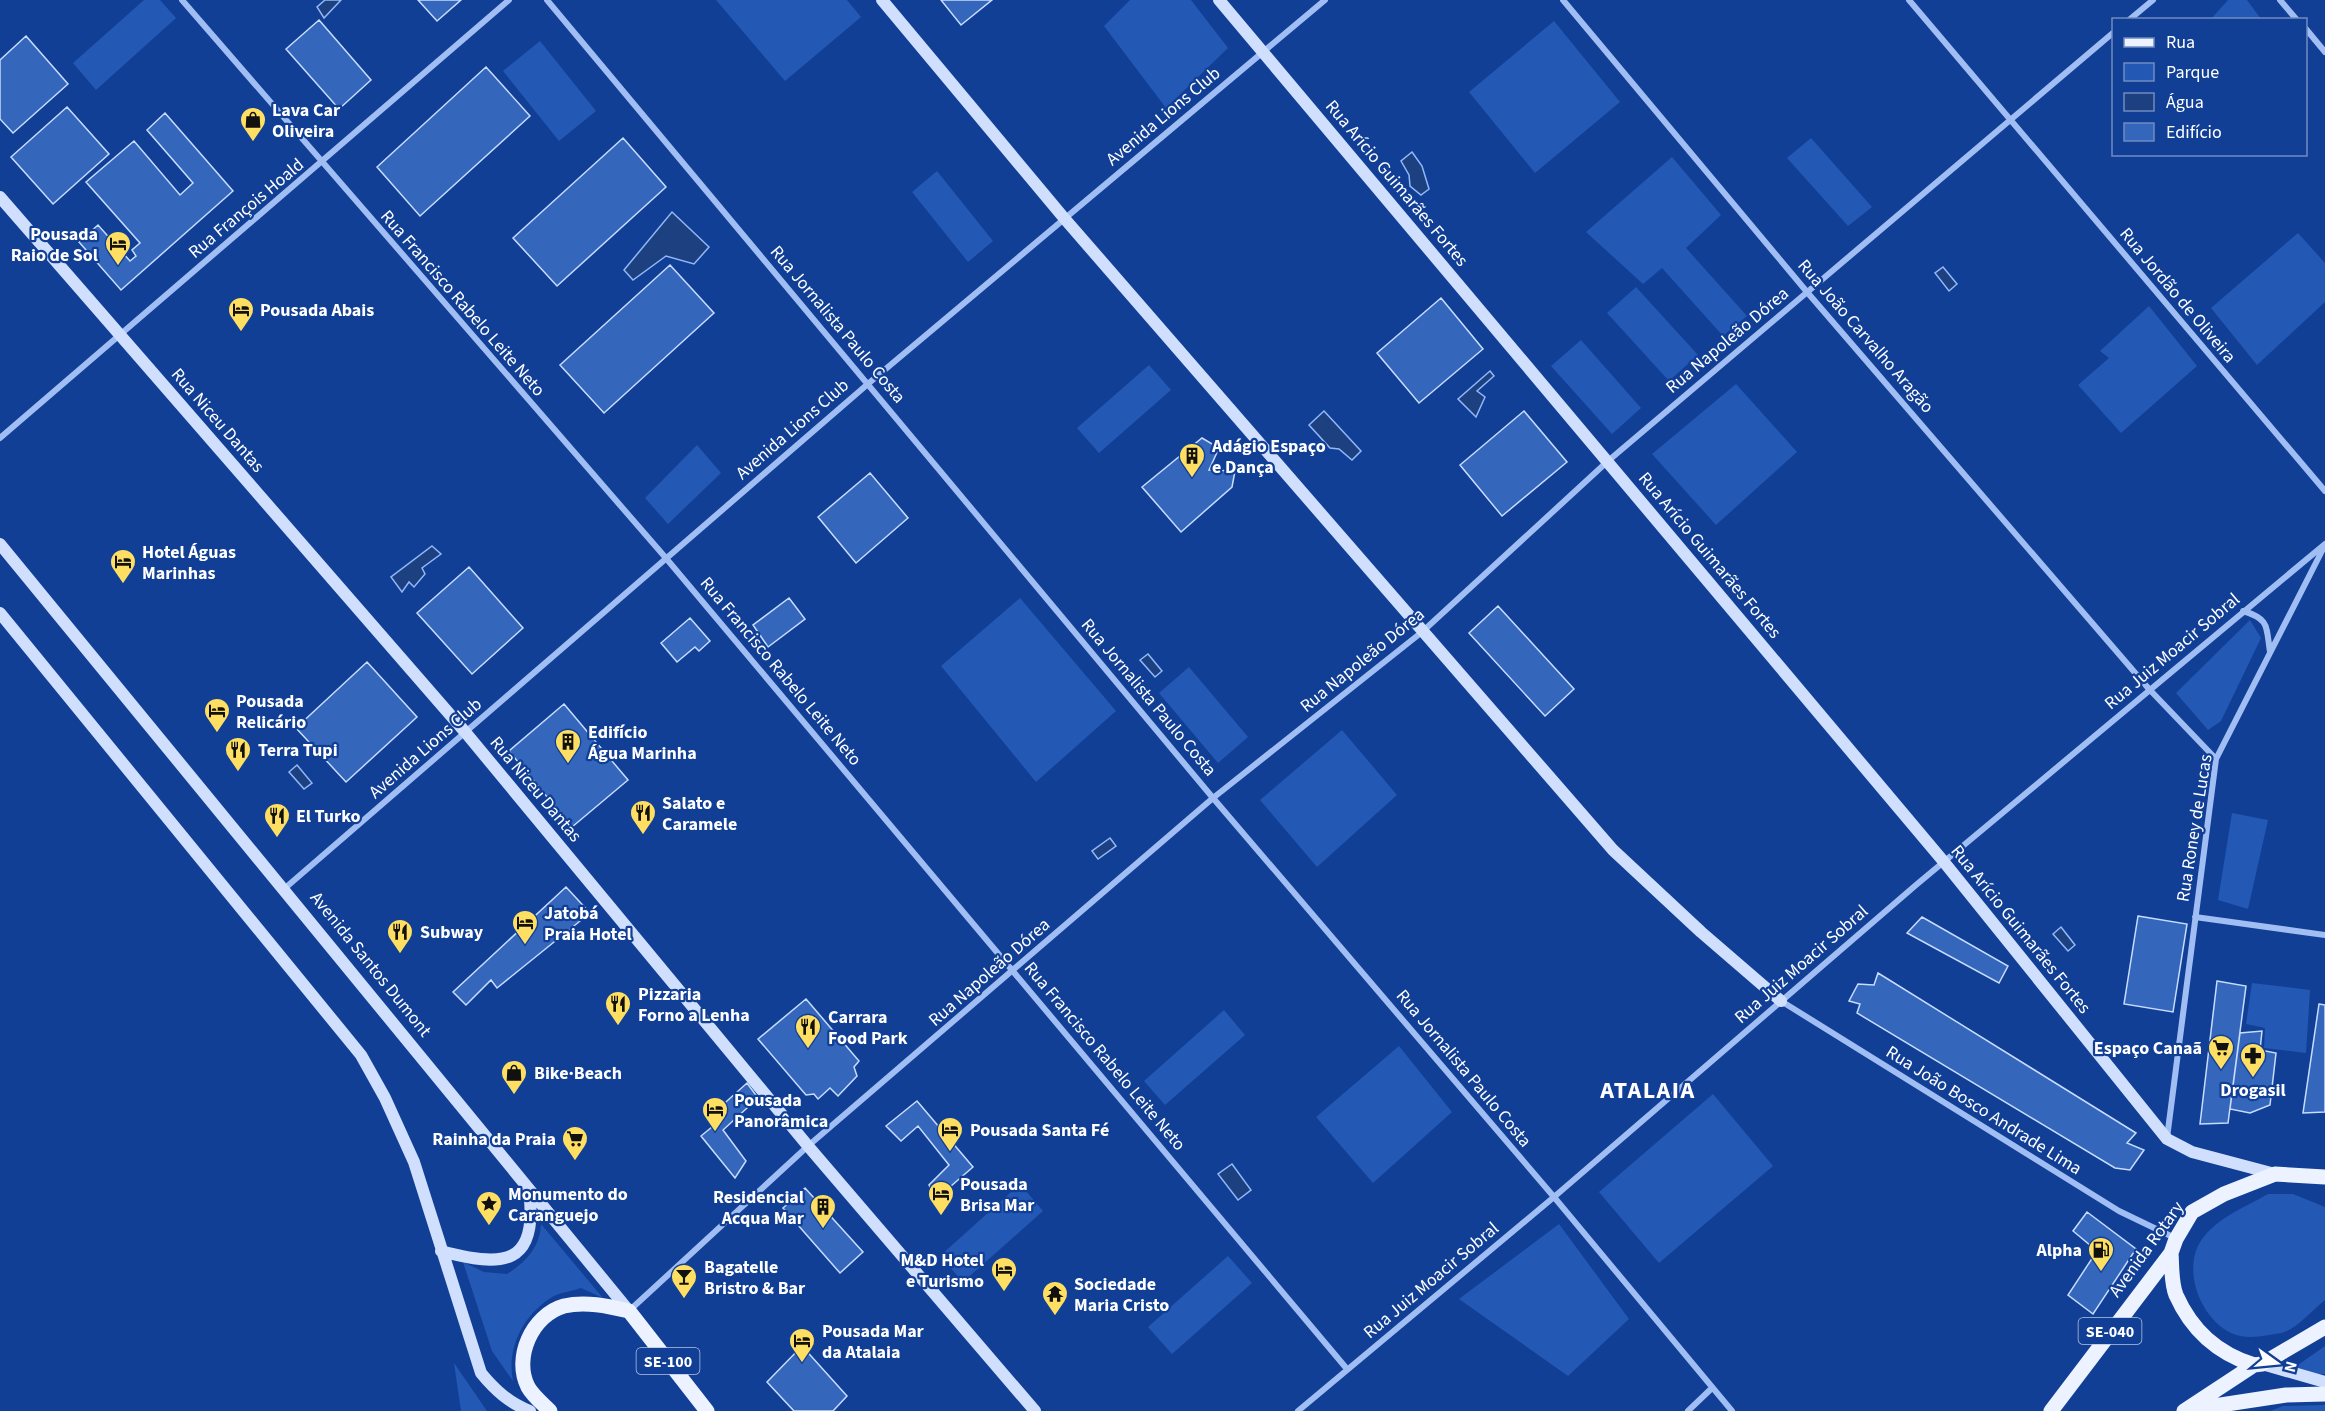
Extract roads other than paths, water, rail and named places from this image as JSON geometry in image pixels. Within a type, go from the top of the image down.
[{"type":"main road","name":"Avenida Rotary","points":[[2051,1411],[2173,1246],[2192,1212],[2224,1194],[2275,1174],[2321,1180]]},
{"type":"main road","points":[[2173,1246],[2175,1293],[2199,1332],[2228,1356],[2258,1365]]},
{"type":"main road","points":[[550,1411],[528,1387],[523,1371],[523,1353],[534,1329],[543,1319],[564,1306],[590,1304],[629,1311]]},
{"type":"main road","name":"Avenida Santos Dumont","points":[[629,1311],[707,1411]]},
{"type":"main road","points":[[2184,1411],[2325,1327]]},
{"type":"main road","points":[[2184,1411],[2286,1395],[2325,1394]]},
{"type":"street","name":"Rua Francisco Rabelo Leite Neto","points":[[182,0],[321,164],[665,557],[1347,1369]]},
{"type":"street","name":"Rua François Hoald","points":[[0,438],[509,0]]},
{"type":"street","name":"Rua Jornalista Paulo Costa","points":[[547,0],[1214,798],[1554,1197],[1732,1411]]},
{"type":"street","points":[[882,0],[1064,218],[1613,850],[1701,932],[1781,1001]]},
{"type":"street","name":"Rua Arício Guimarães Fortes","points":[[1219,0],[1944,862],[2167,1139]]},
{"type":"street","name":"Avenida Lions Club","points":[[284,889],[466,733],[665,557],[1325,0]]},
{"type":"street","name":"Rua João Carvalho Aragão","points":[[1563,0],[1807,292],[2149,689],[2216,759]]},
{"type":"street","name":"Rua Jordão de Oliveira","points":[[1909,0],[2325,491]]},
{"type":"street","points":[[2131,18],[2153,0]]},
{"type":"street","points":[[2280,0],[2295,18]]},
{"type":"street","points":[[2307,30],[2325,52]]},
{"type":"street","name":"Rua Napoleão Dórea","points":[[629,1311],[808,1146],[1214,798],[1422,632],[1608,461],[2112,34]]},
{"type":"street","name":"Rua Niceu Dantas","points":[[0,197],[466,733],[808,1146],[1035,1411]]},
{"type":"street","name":"Avenida Santos Dumont","points":[[0,544],[629,1311]]},
{"type":"street","name":"Rua Juiz Moacir Sobral","points":[[1298,1411],[1554,1197],[1944,862],[2325,544]]},
{"type":"street","name":"Rua Roney de Lucas","points":[[2167,1139],[2216,759],[2325,544]]},
{"type":"street","points":[[2244,611],[2258,616],[2265,622],[2270,653]]},
{"type":"street","points":[[0,613],[361,1055],[386,1098],[414,1162],[481,1373],[496,1391],[517,1406],[530,1411]]},
{"type":"street","points":[[2195,917],[2325,934]]},
{"type":"street","name":"Rua João Bosco Andrade Lima","points":[[1781,1001],[2173,1246]]},
{"type":"street","points":[[2167,1139],[2192,1152],[2275,1174]]},
{"type":"street","points":[[441,1251],[490,1262],[506,1259],[521,1250],[531,1222],[529,1190]]},
{"type":"street","points":[[2258,1365],[2325,1382]]},
{"type":"street","points":[[1688,1411],[1712,1388]]},
{"type":"water","points":[[325,0],[341,0],[324,18],[317,7]]},
{"type":"water","points":[[1412,152],[1422,166],[1429,189],[1421,195],[1410,186],[1409,175],[1401,161]]},
{"type":"water","points":[[672,212],[709,247],[694,264],[666,256],[633,280],[624,270]]},
{"type":"water","points":[[1943,267],[1957,284],[1949,291],[1935,273]]},
{"type":"water","points":[[1490,371],[1494,376],[1477,391],[1485,397],[1476,417],[1458,399]]},
{"type":"water","points":[[1324,411],[1361,451],[1352,460],[1339,449],[1330,448],[1309,425]]},
{"type":"water","points":[[432,546],[441,554],[422,568],[425,574],[414,587],[409,582],[402,592],[391,577]]},
{"type":"water","points":[[1148,654],[1162,671],[1155,677],[1140,660]]},
{"type":"water","points":[[297,765],[312,783],[304,789],[289,772]]},
{"type":"water","points":[[1110,838],[1116,846],[1098,859],[1092,851]]},
{"type":"water","points":[[2061,927],[2075,945],[2068,951],[2053,934]]},
{"type":"water","points":[[1232,1164],[1251,1190],[1238,1200],[1218,1174]]},
{"type":"place","name":"Lava Car Oliveira","points":[[253,143]]},
{"type":"place","name":"Pousada Raio de Sol","points":[[118,267]]},
{"type":"place","name":"Pousada Abais","points":[[241,333]]},
{"type":"place","name":"Adágio Espaço e Dança","points":[[1192,479]]},
{"type":"place","name":"Hotel Águas Marinhas","points":[[123,585]]},
{"type":"place","name":"Pousada Relicário","points":[[217,734]]},
{"type":"place","name":"Edifício Água Marinha","points":[[568,765]]},
{"type":"place","name":"Terra Tupi","points":[[238,773]]},
{"type":"place","name":"Salato e Caramele","points":[[643,836]]},
{"type":"place","name":"El Turko","points":[[277,839]]},
{"type":"place","name":"Jatobá Praia Hotel","points":[[525,946]]},
{"type":"place","name":"Subway","points":[[400,955]]},
{"type":"place","name":"Pizzaria Forno a Lenha","points":[[618,1027]]},
{"type":"place","name":"Carrara Food Park","points":[[808,1050]]},
{"type":"place","name":"Espaço Canaã","points":[[2221,1071]]},
{"type":"place","name":"Drogasil","points":[[2253,1079]]},
{"type":"place","name":"Bike·Beach","points":[[514,1096]]},
{"type":"place","name":"Pousada Panorâmica","points":[[715,1133]]},
{"type":"place","name":"Pousada Santa Fé","points":[[950,1153]]},
{"type":"place","name":"Rainha da Praia","points":[[575,1162]]},
{"type":"place","name":"Pousada Brisa Mar","points":[[941,1217]]},
{"type":"place","name":"Monumento do Caranguejo","points":[[489,1227]]},
{"type":"place","name":"Residencial Acqua Mar","points":[[823,1230]]},
{"type":"place","name":"Alpha","points":[[2101,1273]]},
{"type":"place","name":"M&D Hotel e Turismo","points":[[1004,1293]]},
{"type":"place","name":"Bagatelle Bristro & Bar","points":[[684,1300]]},
{"type":"place","name":"Sociedade Maria Cristo","points":[[1055,1317]]},
{"type":"place","name":"Pousada Mar da Atalaia","points":[[802,1364]]},
{"type":"district","name":"ATALAIA","points":[[1648,1090]]}]
